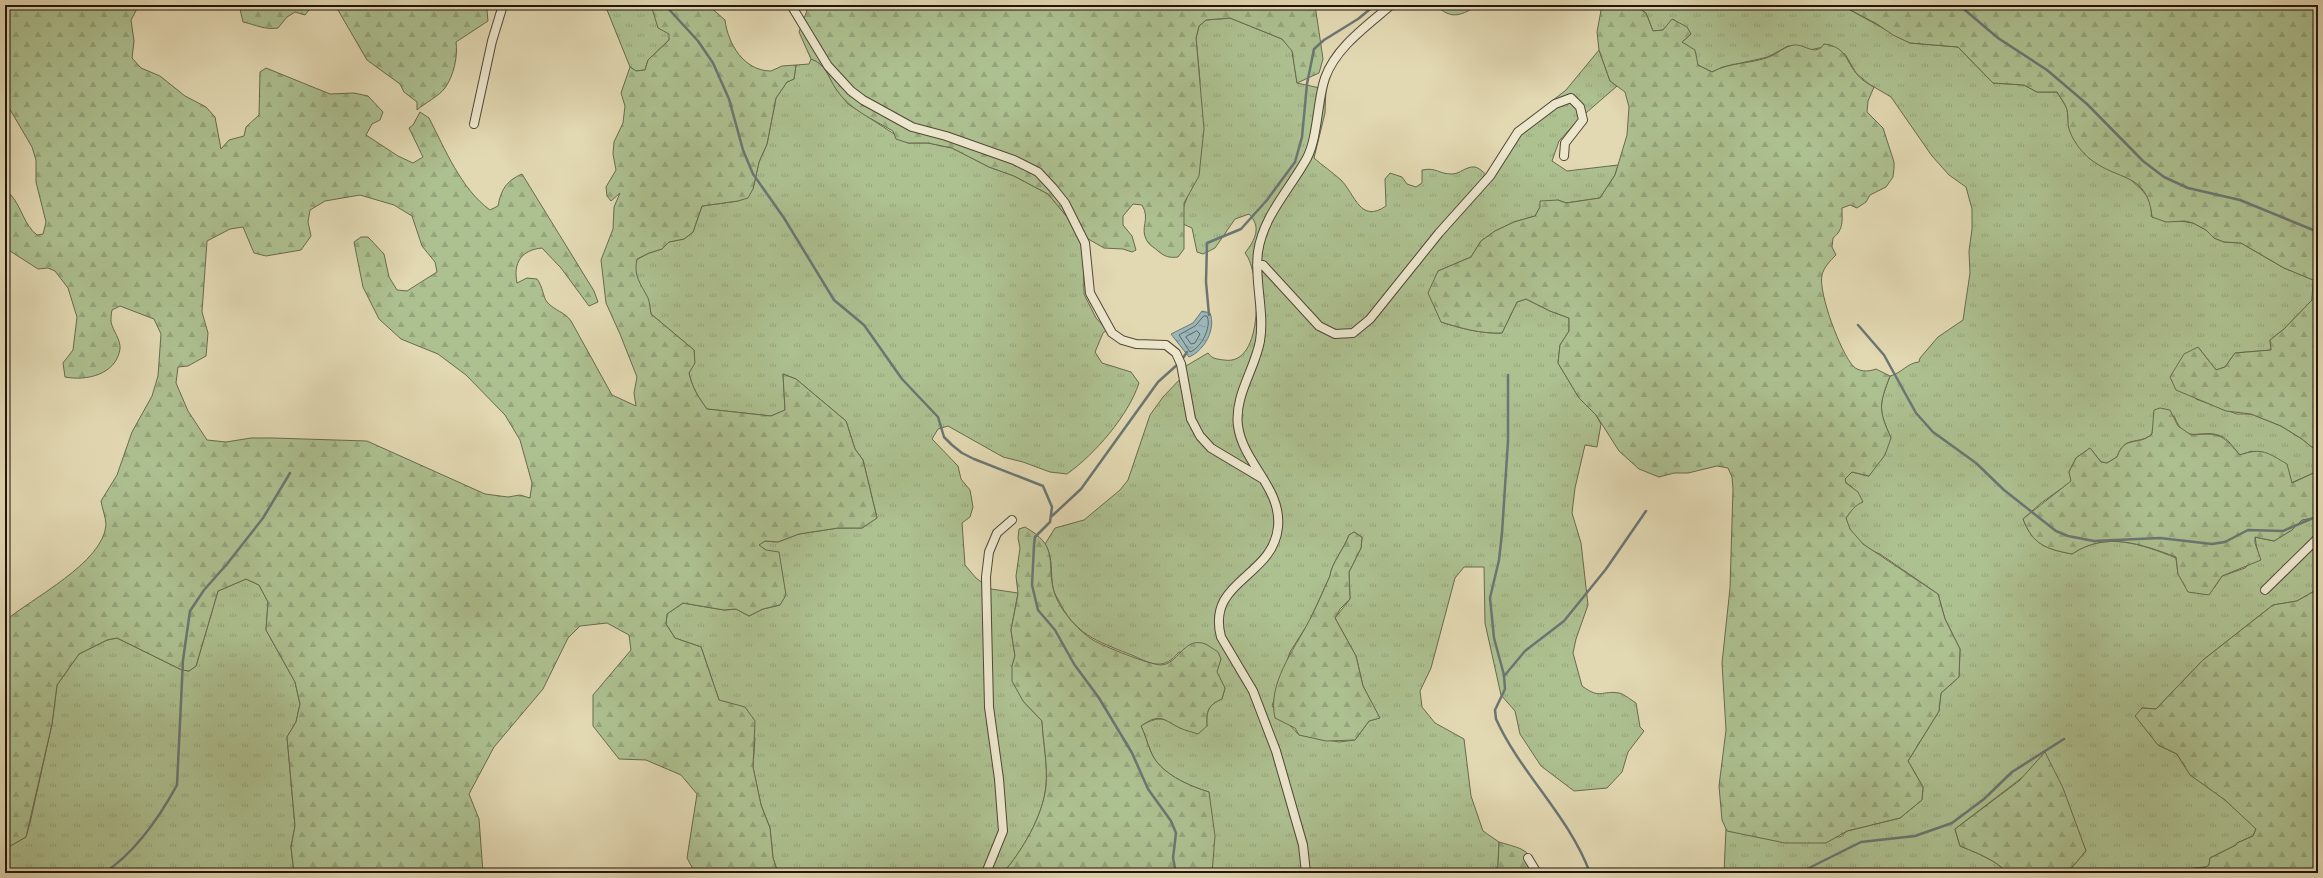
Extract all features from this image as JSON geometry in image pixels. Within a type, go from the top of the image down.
[{"type":"street","points":[[474,124],[492,41],[503,5]]},
{"type":"street","points":[[791,5],[828,66],[851,91],[863,100],[912,128],[946,136],[1014,160],[1038,172],[1054,188],[1065,203],[1086,243],[1090,293],[1112,333],[1122,340],[1136,344],[1166,345],[1176,353],[1182,364],[1191,419],[1200,436],[1211,448],[1264,480]]},
{"type":"street","points":[[1306,873],[1303,845],[1276,751],[1254,691],[1221,637],[1218,627],[1219,610],[1228,593],[1265,559],[1278,531],[1277,505],[1243,443],[1237,419],[1239,405],[1260,341],[1257,265],[1260,241],[1269,218],[1308,156],[1325,78],[1335,58],[1354,37],[1391,5]]},
{"type":"street","points":[[1257,265],[1263,265],[1319,326],[1335,334],[1353,333],[1370,319],[1439,233],[1490,176],[1518,132],[1555,104],[1571,98],[1580,107],[1583,120],[1564,143],[1564,156]]},
{"type":"street","points":[[986,873],[1003,831],[999,779],[990,707],[986,577],[989,552],[997,533],[1012,520]]},
{"type":"street","points":[[2265,590],[2318,538]]},
{"type":"street","points":[[1528,858],[1537,873]]},
{"type":"green space","points":[[5,5],[139,5],[131,20],[134,41],[132,58],[141,68],[160,76],[185,96],[206,107],[215,117],[221,149],[229,140],[244,136],[246,127],[259,115],[260,72],[266,68],[330,94],[354,93],[368,96],[383,112],[380,120],[372,124],[366,135],[398,156],[413,163],[423,157],[409,128],[413,125],[420,112],[429,118],[462,180],[470,191],[490,210],[498,206],[501,195],[508,183],[522,174],[594,291],[598,302],[589,306],[561,268],[542,248],[529,252],[520,259],[516,269],[517,283],[527,278],[537,279],[541,285],[547,302],[571,321],[612,395],[636,406],[634,393],[637,377],[606,303],[601,260],[613,229],[614,207],[620,193],[611,201],[607,196],[606,187],[616,170],[613,154],[614,142],[623,123],[625,106],[621,93],[630,67],[636,71],[645,70],[648,60],[669,40],[669,34],[658,28],[651,5],[708,5],[725,20],[734,47],[745,61],[761,70],[771,71],[782,66],[796,65],[794,79],[787,82],[776,98],[767,144],[759,162],[753,189],[748,198],[738,201],[702,206],[693,232],[684,239],[669,242],[662,249],[637,259],[636,265],[640,284],[650,304],[651,314],[694,350],[695,363],[689,373],[696,392],[707,409],[771,416],[785,410],[783,374],[796,379],[846,421],[855,449],[863,460],[877,518],[862,528],[838,528],[799,534],[778,542],[765,541],[759,545],[766,550],[779,552],[786,595],[780,605],[763,609],[749,616],[736,609],[724,610],[683,603],[667,614],[666,624],[675,638],[701,647],[719,700],[745,707],[755,721],[753,767],[761,805],[770,828],[773,858],[778,873],[695,873],[687,858],[697,794],[681,775],[646,760],[619,759],[593,726],[593,695],[631,650],[629,635],[607,623],[580,626],[568,638],[543,689],[494,747],[469,794],[479,819],[483,873],[294,873],[291,847],[295,826],[287,737],[296,722],[300,704],[295,682],[266,630],[268,602],[259,585],[246,579],[218,591],[196,666],[189,671],[182,670],[117,638],[107,640],[79,654],[57,685],[52,724],[26,837],[5,849],[5,621],[48,591],[80,566],[93,553],[102,539],[106,525],[101,501],[117,475],[132,432],[152,396],[158,376],[161,334],[154,319],[120,306],[112,310],[111,313],[111,322],[120,346],[117,358],[113,365],[91,377],[65,377],[63,363],[73,350],[77,317],[68,288],[55,271],[48,268],[38,269],[10,251],[5,252],[5,195],[11,195],[15,200],[29,226],[37,235],[43,234],[46,222],[36,182],[36,160],[32,147],[5,101]],"holes":[[[360,195],[394,205],[412,216],[422,246],[435,262],[437,272],[407,291],[397,290],[389,277],[384,254],[368,237],[361,237],[354,242],[363,287],[379,319],[401,339],[438,354],[466,375],[505,415],[520,440],[532,483],[530,498],[520,495],[508,497],[485,494],[367,441],[273,438],[251,438],[226,442],[207,440],[188,411],[176,383],[178,367],[188,366],[206,356],[208,333],[202,312],[207,241],[230,229],[243,227],[254,253],[266,256],[301,250],[311,236],[308,222],[310,210],[325,201]]]},
{"type":"green space","points":[[239,5],[313,5],[305,15],[295,12],[287,17],[278,28],[264,28],[243,22]]},
{"type":"green space","points":[[335,5],[483,5],[487,10],[488,21],[456,42],[455,65],[448,83],[439,94],[417,110],[417,102],[404,92],[400,84],[367,60]]},
{"type":"green space","points":[[605,5],[651,5],[670,34],[669,40],[648,60],[645,70],[636,71],[630,67]]},
{"type":"green space","points":[[809,5],[1315,5],[1323,59],[1319,73],[1297,83],[1292,51],[1282,39],[1230,18],[1206,20],[1199,26],[1196,38],[1204,129],[1199,176],[1184,203],[1184,249],[1178,257],[1170,257],[1165,256],[1147,241],[1144,232],[1145,215],[1142,205],[1133,204],[1123,216],[1123,225],[1132,236],[1136,250],[1132,252],[1123,249],[1104,248],[1083,236],[1048,194],[1014,176],[989,167],[952,148],[928,143],[908,143],[896,139],[893,131],[854,108],[847,102],[836,89],[826,71],[820,64],[811,59],[799,32]]},
{"type":"green space","points":[[1436,5],[1479,5],[1462,14],[1452,15]]},
{"type":"green space","points":[[1602,5],[1634,5],[1646,13],[1653,31],[1663,30],[1672,19],[1687,27],[1691,34],[1682,42],[1695,50],[1698,65],[1712,72],[1726,66],[1769,57],[1784,48],[1794,45],[1817,50],[1824,44],[1837,48],[1841,51],[1858,75],[1874,87],[1868,101],[1867,112],[1883,128],[1894,162],[1893,177],[1886,187],[1870,195],[1866,202],[1857,208],[1850,205],[1842,208],[1841,228],[1837,235],[1833,238],[1832,247],[1836,255],[1824,269],[1822,284],[1823,295],[1837,336],[1853,366],[1864,371],[1876,369],[1890,376],[1882,401],[1882,413],[1891,438],[1885,455],[1869,476],[1852,472],[1845,479],[1846,483],[1858,492],[1863,502],[1855,507],[1846,518],[1850,529],[1863,544],[1938,594],[1945,619],[1960,649],[1959,677],[1941,693],[1939,711],[1908,761],[1923,787],[1922,800],[1900,818],[1847,831],[1826,843],[1785,843],[1727,831],[1722,820],[1719,786],[1726,730],[1722,663],[1730,588],[1733,489],[1732,477],[1728,468],[1717,466],[1688,473],[1674,473],[1659,477],[1639,469],[1619,451],[1596,415],[1579,398],[1558,363],[1560,345],[1569,331],[1569,318],[1550,311],[1526,299],[1517,302],[1502,333],[1478,332],[1441,322],[1428,293],[1438,271],[1471,257],[1481,241],[1495,231],[1514,222],[1535,216],[1540,207],[1540,201],[1558,200],[1566,203],[1600,198],[1615,175],[1627,135],[1629,107],[1625,92],[1610,81],[1599,50],[1597,32]]},
{"type":"green space","points":[[1634,5],[1841,5],[1910,43],[1958,47],[1993,83],[2024,85],[2037,92],[2057,92],[2067,108],[2069,128],[2090,159],[2130,179],[2142,190],[2150,200],[2152,217],[2193,223],[2206,230],[2214,238],[2224,242],[2241,243],[2284,268],[2314,280],[2312,300],[2284,329],[2270,340],[2271,350],[2235,353],[2225,367],[2216,370],[2198,347],[2196,399],[2237,414],[2251,414],[2281,426],[2302,439],[2318,452],[2318,471],[2291,483],[2252,451],[2240,455],[2223,437],[2215,434],[2189,434],[2179,426],[2174,416],[2153,427],[2152,434],[2147,437],[2124,445],[2117,457],[2107,463],[2101,462],[2090,448],[2076,458],[2069,472],[2072,481],[2041,503],[2023,519],[2031,535],[2048,548],[2072,554],[2085,547],[2111,541],[2124,542],[2150,548],[2176,558],[2178,574],[2214,588],[2222,576],[2245,568],[2258,555],[2255,537],[2274,541],[2292,530],[2302,520],[2318,517],[2318,589],[2297,601],[2273,605],[2203,660],[2156,709],[2142,708],[2158,745],[2177,754],[2185,767],[2255,825],[2256,829],[2253,836],[2210,858],[2209,865],[2206,867],[2176,870],[2170,873],[2067,873],[2086,851],[2076,829],[2028,773],[1955,829],[1960,846],[1992,861],[2006,873],[1724,873],[1726,828],[1728,831],[1840,837],[1847,831],[1900,818],[1922,800],[1923,787],[1908,761],[1939,711],[1941,693],[1959,677],[1960,649],[1945,619],[1938,594],[1869,548],[1854,535],[1847,524],[1846,518],[1856,504],[1862,502],[1852,487],[1846,483],[1845,479],[1852,472],[1869,476],[1891,438],[1882,413],[1882,401],[1890,376],[1898,373],[1911,364],[1919,362],[1920,358],[1938,337],[1963,320],[1970,273],[1969,251],[1972,229],[1972,209],[1966,187],[1949,175],[1932,156],[1891,97],[1869,84],[1856,73],[1845,54],[1823,47],[1810,50],[1788,46],[1768,57],[1723,67],[1712,72],[1698,65],[1682,42],[1691,34],[1673,19],[1663,30],[1653,31],[1646,13]]},
{"type":"green space","points":[[1841,5],[2318,5],[2318,452],[2302,439],[2281,426],[2251,414],[2226,411],[2176,390],[2170,377],[2184,354],[2198,347],[2216,370],[2225,367],[2235,353],[2271,350],[2270,340],[2284,329],[2312,300],[2313,280],[2284,268],[2241,243],[2224,242],[2214,238],[2206,230],[2193,223],[2185,221],[2166,222],[2152,217],[2149,202],[2144,192],[2138,185],[2130,179],[2100,166],[2080,149],[2070,133],[2067,110],[2057,92],[2037,92],[2024,85],[1993,83],[1958,47],[1910,43]]},
{"type":"green space","points":[[1230,18],[1282,39],[1292,50],[1297,83],[1320,88],[1326,87],[1325,113],[1314,158],[1341,180],[1359,205],[1370,212],[1377,211],[1386,206],[1385,179],[1390,173],[1402,177],[1407,184],[1416,187],[1422,183],[1422,170],[1427,169],[1452,174],[1475,167],[1490,178],[1516,135],[1548,104],[1566,90],[1599,50],[1610,81],[1617,86],[1579,119],[1559,141],[1552,161],[1567,171],[1618,165],[1615,175],[1600,198],[1566,203],[1558,200],[1540,207],[1535,216],[1514,222],[1495,231],[1481,241],[1471,257],[1438,271],[1441,322],[1478,332],[1502,333],[1517,302],[1526,299],[1550,311],[1569,318],[1569,331],[1560,345],[1558,363],[1579,398],[1596,415],[1601,424],[1597,447],[1585,445],[1575,488],[1572,513],[1581,543],[1588,605],[1576,639],[1573,653],[1582,686],[1597,694],[1613,692],[1621,694],[1636,703],[1640,727],[1644,731],[1628,752],[1622,772],[1607,788],[1574,791],[1541,766],[1520,734],[1515,711],[1501,695],[1485,623],[1484,567],[1464,567],[1455,578],[1431,668],[1420,691],[1422,707],[1435,723],[1464,739],[1471,796],[1483,831],[1499,842],[1498,865],[1495,873],[1212,873],[1209,792],[1176,778],[1161,766],[1155,760],[1151,752],[1141,726],[1156,719],[1161,719],[1180,728],[1207,726],[1209,709],[1222,699],[1225,688],[1216,672],[1221,659],[1179,652],[1174,658],[1163,664],[1147,662],[1101,643],[1083,632],[1068,616],[1055,595],[1052,582],[1051,560],[1045,544],[1055,528],[1084,520],[1120,490],[1128,480],[1150,415],[1163,397],[1185,374],[1186,366],[1208,353],[1213,358],[1224,360],[1237,358],[1247,349],[1253,334],[1256,316],[1256,297],[1250,263],[1245,253],[1256,234],[1253,219],[1249,214],[1235,219],[1215,248],[1203,254],[1197,252],[1192,228],[1183,224],[1182,211],[1187,198],[1200,81],[1196,38],[1199,26],[1206,20]],"holes":[[[1354,532],[1362,537],[1361,548],[1349,572],[1350,599],[1335,618],[1356,656],[1363,686],[1379,718],[1369,721],[1355,740],[1339,742],[1299,735],[1272,706],[1290,652],[1309,622],[1333,566],[1349,535]]]},
{"type":"green space","points":[[811,59],[818,61],[824,67],[836,89],[848,104],[908,143],[928,143],[952,148],[989,167],[1014,176],[1048,194],[1083,236],[1084,294],[1096,318],[1107,330],[1103,333],[1095,352],[1102,363],[1131,372],[1139,383],[1134,396],[1119,421],[1089,456],[1067,474],[1050,472],[1023,462],[1003,457],[948,426],[938,429],[932,439],[958,466],[961,479],[970,490],[973,507],[970,517],[962,523],[965,565],[976,578],[991,589],[1018,593],[1011,630],[1015,656],[1012,666],[1023,701],[1042,721],[1046,786],[1041,809],[1024,844],[1003,873],[778,873],[773,858],[770,828],[761,805],[753,767],[755,738],[719,700],[701,647],[675,638],[666,624],[667,614],[683,603],[724,610],[736,609],[749,616],[763,609],[780,605],[766,550],[758,545],[765,541],[778,542],[799,534],[838,528],[862,528],[877,518],[863,460],[855,449],[846,421],[796,379],[783,374],[785,410],[771,416],[707,409],[696,392],[689,373],[694,363],[694,350],[651,314],[647,299],[636,275],[636,260],[649,253],[662,249],[669,242],[684,239],[693,232],[702,206],[738,201],[753,189],[759,162],[767,144],[776,98],[787,82],[794,79],[796,65],[809,64]]},
{"type":"green space","points":[[2160,408],[2170,410],[2178,426],[2191,435],[2208,434],[2219,436],[2228,442],[2240,455],[2254,451],[2270,454],[2287,464],[2292,483],[2318,471],[2318,517],[2302,520],[2292,530],[2274,541],[2255,537],[2255,543],[2261,560],[2222,576],[2209,595],[2188,592],[2178,574],[2176,557],[2137,544],[2111,541],[2085,547],[2072,554],[2063,552],[2048,548],[2036,540],[2031,535],[2023,519],[2071,481],[2069,472],[2076,458],[2090,448],[2101,462],[2107,463],[2117,457],[2120,450],[2128,443],[2142,440],[2152,434],[2154,410]]},
{"type":"green space","points":[[1025,527],[1042,540],[1047,547],[1053,588],[1063,610],[1074,624],[1093,640],[1137,659],[1161,665],[1172,661],[1185,648],[1195,643],[1208,645],[1218,652],[1221,659],[1217,672],[1225,688],[1222,699],[1209,709],[1207,726],[1198,734],[1182,729],[1158,718],[1153,719],[1141,726],[1155,760],[1161,766],[1176,778],[1209,792],[1215,836],[1212,873],[1003,873],[1024,844],[1036,821],[1041,809],[1046,786],[1046,762],[1042,721],[1023,701],[1012,681],[1012,666],[1015,656],[1011,630],[1018,594],[1016,576],[1020,548],[1018,538],[1019,529]]},
{"type":"green space","points":[[1354,532],[1362,537],[1361,548],[1349,572],[1350,599],[1340,609],[1335,618],[1356,656],[1363,686],[1380,718],[1369,721],[1355,740],[1326,741],[1299,735],[1295,728],[1275,718],[1275,693],[1283,668],[1315,610],[1335,561],[1349,535]]},
{"type":"green space","points":[[246,579],[259,585],[268,602],[266,630],[295,682],[300,704],[296,722],[287,737],[295,826],[291,847],[294,873],[5,873],[5,849],[26,837],[30,823],[52,724],[57,685],[79,654],[107,640],[117,638],[182,670],[189,671],[196,666],[218,591]]},
{"type":"green space","points":[[2318,589],[2318,873],[2170,873],[2176,870],[2206,867],[2209,865],[2210,858],[2253,836],[2256,829],[2225,800],[2190,775],[2177,754],[2158,745],[2135,716],[2142,708],[2156,709],[2203,660],[2273,605],[2297,601]]},
{"type":"green space","points":[[2045,752],[2063,788],[2086,851],[2067,873],[2006,873],[1992,861],[1960,846],[1955,829],[2019,781]]},
{"type":"green space","points":[[1499,842],[1519,848],[1528,854],[1537,873],[1495,873],[1498,865]]},
{"type":"water","points":[[1202,311],[1210,313],[1212,326],[1208,338],[1204,344],[1195,354],[1189,357],[1171,334],[1193,323]]},
{"type":"waterway","points":[[665,5],[698,41],[713,63],[729,99],[743,150],[753,174],[784,218],[834,300],[864,325],[902,379],[938,417],[944,437],[952,445],[962,453],[974,459],[1043,486],[1052,507],[1050,522],[1035,537],[1032,585],[1038,610],[1055,630],[1074,664],[1099,698],[1132,753],[1148,789],[1171,821],[1176,833],[1173,858],[1176,873]]},
{"type":"waterway","points":[[1209,315],[1206,282],[1207,243],[1241,229],[1267,200],[1295,162],[1302,137],[1307,84],[1314,49],[1324,40],[1358,19],[1375,5]]},
{"type":"waterway","points":[[1959,5],[1998,38],[2047,70],[2087,104],[2143,161],[2164,177],[2188,188],[2240,200],[2318,232]]},
{"type":"waterway","points":[[1858,325],[1884,355],[1916,413],[1933,432],[1976,463],[2004,490],[2056,531],[2068,536],[2094,541],[2160,538],[2212,544],[2225,542],[2248,530],[2283,531],[2318,516]]},
{"type":"waterway","points":[[1183,358],[1187,352]]},
{"type":"waterway","points":[[1052,516],[1081,489],[1158,382],[1178,364]]},
{"type":"waterway","points":[[1508,375],[1508,441],[1502,533],[1499,560],[1490,598],[1494,638],[1504,675],[1505,689],[1495,710],[1496,719],[1518,758],[1570,833],[1581,852],[1590,873]]},
{"type":"waterway","points":[[104,873],[116,865],[146,834],[177,785],[183,660],[190,611],[204,590],[227,564],[263,518],[290,473]]},
{"type":"waterway","points":[[1505,675],[1525,651],[1564,621],[1606,569],[1646,511]]},
{"type":"waterway","points":[[1799,873],[1861,842],[1915,836],[1952,823],[1984,799],[2012,772],[2064,739]]}]
